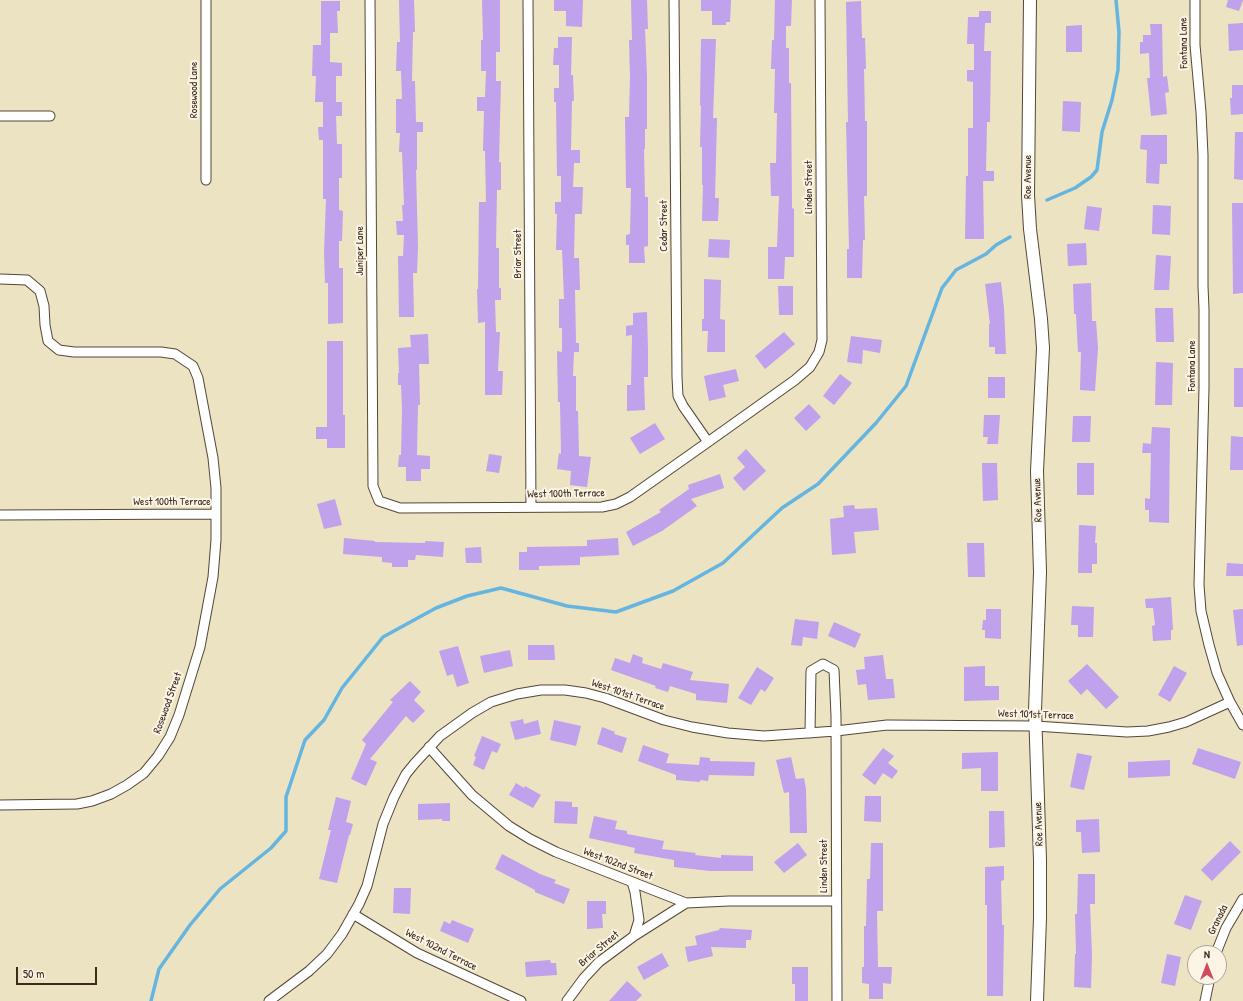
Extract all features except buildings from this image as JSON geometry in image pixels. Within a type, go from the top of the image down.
[{"type":"main road","name":"Roe Avenue","points":[[1030,0],[1028,195],[1030,229],[1042,319],[1043,348],[1037,471],[1040,572],[1035,726],[1040,860],[1040,918],[1037,1001]]},
{"type":"street","name":"Rosewood Lane","points":[[206,0],[206,180]]},
{"type":"street","name":"Juniper Lane","points":[[370,0],[373,486],[379,501]]},
{"type":"street","name":"Briar Street","points":[[528,0],[531,507]]},
{"type":"street","name":"Cedar Street","points":[[674,0],[676,377],[678,396],[683,406],[708,442]]},
{"type":"street","name":"Linden Street","points":[[807,370],[818,352],[822,340],[820,0]]},
{"type":"street","name":"Fontana Lane","points":[[1195,0],[1194,45],[1201,112],[1203,155],[1204,388],[1199,585],[1201,611],[1217,673],[1230,702],[1243,725]]},
{"type":"street","points":[[0,116],[50,116]]},
{"type":"street","name":"West 100th Terrace","points":[[0,279],[26,280],[40,291],[44,306],[45,325],[48,340],[59,350],[74,352],[161,352],[175,354],[193,366],[198,378],[213,458],[216,514],[0,515]]},
{"type":"street","name":"West 100th Terrace","points":[[379,501],[400,508],[602,507],[616,504],[630,497],[807,370]]},
{"type":"street","name":"Rosewood Street","points":[[3,805],[76,804],[92,801],[111,794],[132,782],[144,773],[158,756],[170,737],[179,715],[200,647],[213,577],[216,540],[216,514]]},
{"type":"street","points":[[810,733],[812,671],[823,664],[834,670],[836,731]]},
{"type":"street","name":"West 101st Terrace","points":[[429,747],[450,728],[491,702],[517,694],[541,690],[565,690],[586,693],[605,698],[664,720],[692,727],[728,733],[764,736],[836,731],[887,725],[1035,726],[1127,732],[1148,731],[1186,722],[1230,702]]},
{"type":"street","name":"Linden Street","points":[[836,731],[836,1001]]},
{"type":"street","points":[[269,1001],[294,984],[309,971],[326,954],[342,934],[359,904],[367,886],[383,824],[394,797],[406,774],[429,747]]},
{"type":"street","name":"West 102nd Street","points":[[429,747],[472,795],[509,826],[530,839],[556,852],[686,903],[729,901],[836,901]]},
{"type":"street","name":"Briar Street","points":[[632,882],[635,892],[638,920],[634,936]]},
{"type":"street","name":"Granada","points":[[1219,945],[1226,928],[1243,899]]},
{"type":"street","name":"Briar Street","points":[[567,1001],[584,978],[599,962],[620,945],[686,903]]},
{"type":"street","name":"West 102nd Terrace","points":[[353,914],[417,953],[521,1001]]},
{"type":"street","points":[[1205,1001],[1208,985]]},
{"type":"waterway","points":[[1047,200],[1075,188],[1091,177],[1097,170],[1102,132],[1112,100],[1118,70],[1119,32],[1116,0]]},
{"type":"waterway","points":[[151,1001],[159,969],[190,925],[220,889],[271,848],[286,831],[286,797],[305,740],[324,720],[342,688],[383,637],[436,608],[467,596],[501,588],[567,606],[616,612],[673,591],[723,563],[782,508],[818,484],[876,423],[906,386],[942,288],[956,270],[986,254],[996,245],[1010,237]]}]
